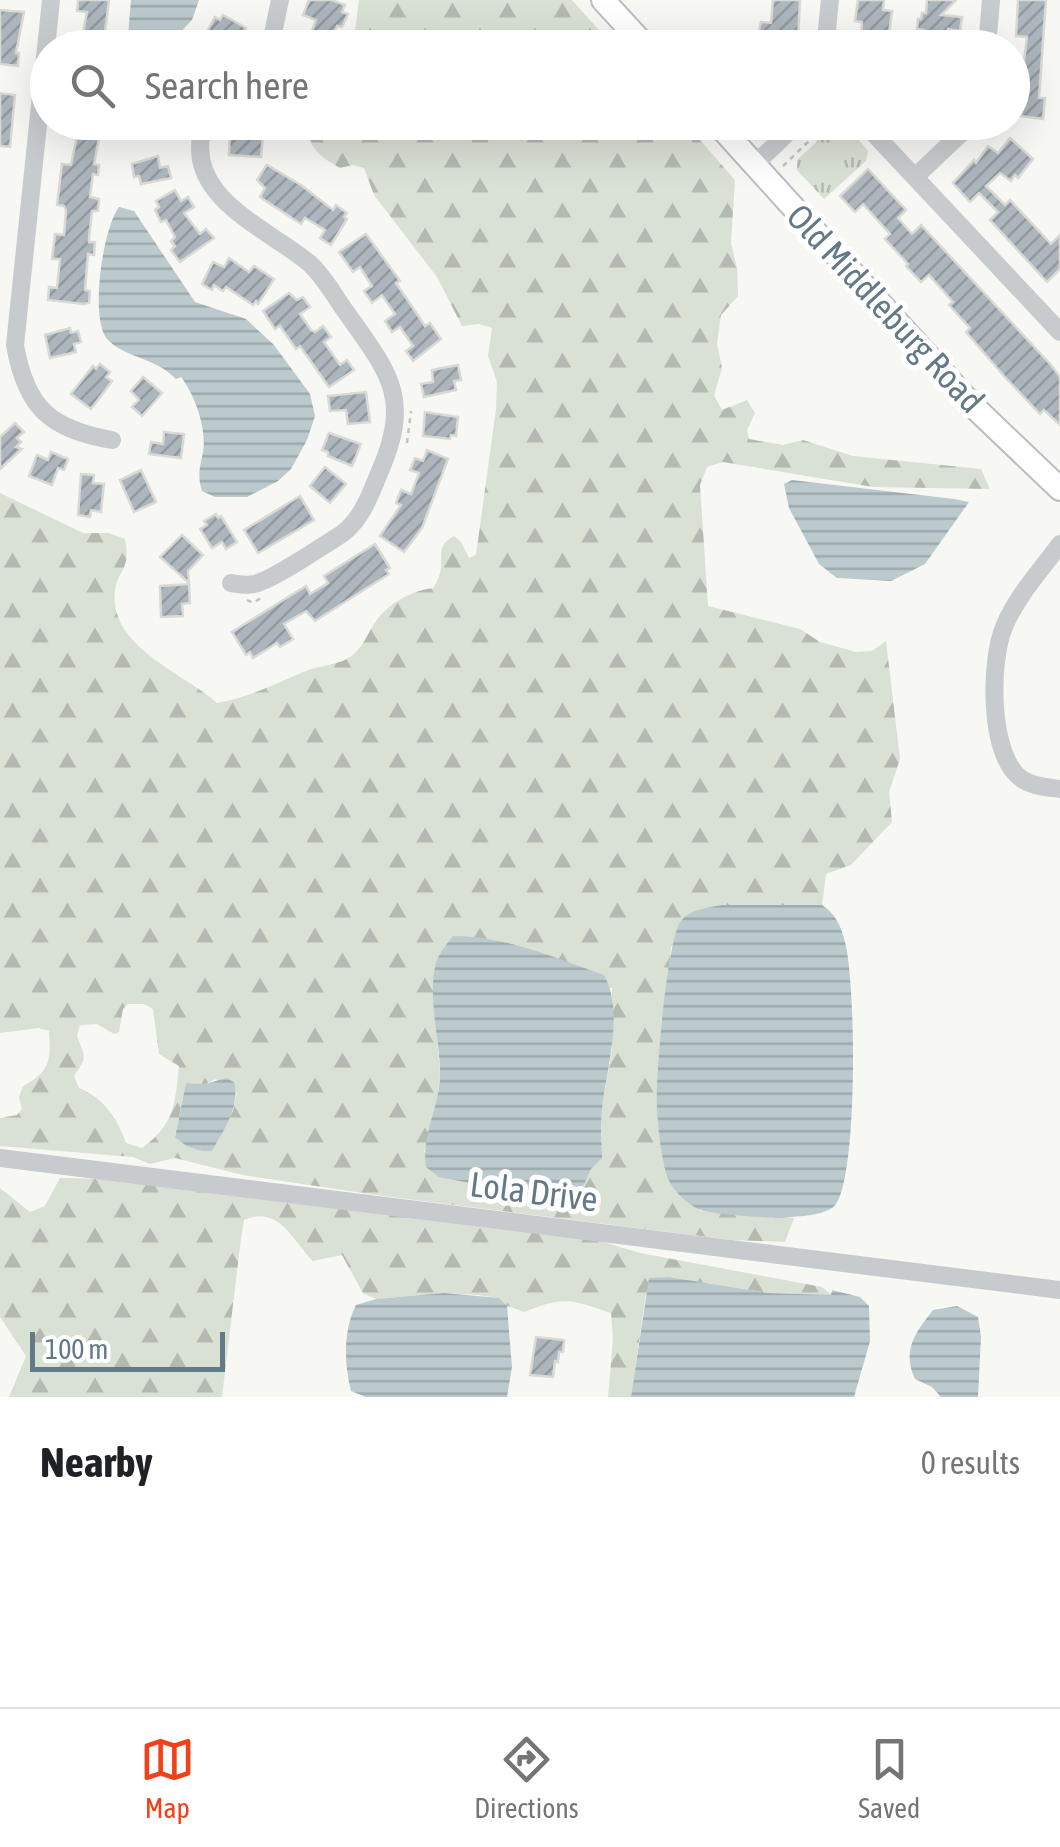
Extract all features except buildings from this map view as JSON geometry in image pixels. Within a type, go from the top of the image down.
[{"type":"main road","points":[[602,0],[630,30]]},
{"type":"main road","name":"Old Middleburg Road","points":[[732,140],[972,405],[1060,490]]},
{"type":"street","points":[[48,30],[51,0]]},
{"type":"street","points":[[274,30],[280,0]]},
{"type":"street","points":[[828,30],[830,0]]},
{"type":"street","points":[[989,30],[992,0]]},
{"type":"street","points":[[36,140],[15,345],[20,373],[43,411],[76,434],[112,440]]},
{"type":"street","points":[[201,140],[211,182],[226,206],[312,266],[380,360],[393,385],[396,423],[391,446],[363,512],[345,533],[255,584],[238,584]]},
{"type":"street","points":[[754,166],[780,140]]},
{"type":"street","points":[[880,140],[1060,332]]},
{"type":"street","points":[[915,177],[954,140]]},
{"type":"street","points":[[1060,544],[1003,628],[993,684],[996,716],[1014,773],[1028,782],[1060,789]]},
{"type":"street","name":"Lola Drive","points":[[0,1158],[1060,1290]]},
{"type":"path","points":[[782,168],[811,140]]},
{"type":"path","points":[[404,451],[411,425],[410,400]]},
{"type":"path","points":[[238,584],[249,603],[264,596]]},
{"type":"green space","points":[[359,0],[572,0],[599,30],[355,30]]},
{"type":"green space","points":[[310,140],[700,140],[735,180],[731,243],[738,296],[721,315],[717,344],[722,368],[714,395],[722,410],[747,400],[755,413],[747,430],[749,439],[783,445],[803,440],[853,456],[981,469],[990,489],[873,487],[723,462],[707,467],[700,485],[708,606],[800,629],[820,642],[856,652],[872,651],[886,641],[900,759],[889,792],[892,822],[851,865],[826,874],[822,905],[722,905],[671,947],[657,1105],[700,1211],[794,1218],[785,1242],[733,1240],[376,1195],[243,1175],[175,1158],[150,1164],[133,1157],[0,1146],[0,1118],[17,1115],[22,1109],[19,1097],[23,1086],[44,1070],[50,1050],[49,1031],[39,1028],[0,1033],[0,493],[83,533],[109,533],[125,539],[125,564],[115,591],[116,611],[124,628],[152,657],[217,703],[352,656],[392,605],[408,595],[433,588],[441,571],[443,546],[454,536],[469,558],[476,555],[496,409],[497,382],[488,356],[492,328],[479,324],[462,326],[437,277],[374,195],[364,168],[340,168],[315,149]],"holes":[[[433,986],[612,988],[612,1050],[601,1112],[602,1157],[591,1169],[575,1204],[424,1152],[436,1111],[440,1075]],[[128,1004],[144,1004],[153,1009],[159,1054],[179,1066],[167,1122],[142,1148],[126,1143],[109,1110],[79,1088],[74,1076],[84,1057],[77,1036],[80,1025],[97,1024],[114,1034],[119,1032],[123,1009]],[[216,1079],[237,1093],[233,1111],[211,1151],[201,1151],[175,1136],[186,1083],[206,1084]]]},
{"type":"green space","points":[[819,140],[859,140],[868,151],[866,161],[824,199],[797,170],[797,160]]},
{"type":"green space","points":[[60,1178],[147,1180],[600,1241],[640,1253],[822,1287],[832,1295],[768,1293],[669,1277],[646,1293],[631,1397],[608,1397],[611,1313],[567,1301],[524,1312],[507,1306],[499,1298],[478,1295],[444,1293],[376,1299],[363,1293],[342,1255],[313,1261],[283,1226],[266,1217],[256,1217],[244,1220],[222,1397],[9,1397],[26,1356],[0,1317],[0,1188],[30,1212],[45,1206]]},
{"type":"shaded area","points":[[131,0],[199,0],[192,20],[182,30],[128,30]]},
{"type":"shaded area","points":[[119,207],[134,211],[195,302],[246,319],[274,345],[310,394],[315,416],[291,469],[278,481],[247,497],[215,497],[202,491],[199,476],[203,433],[186,384],[181,377],[176,379],[159,366],[117,347],[103,331],[99,315],[100,275],[108,234]]},
{"type":"shaded area","points":[[792,480],[969,502],[925,564],[891,581],[837,578],[819,564],[789,508],[784,484]]},
{"type":"shaded area","points":[[722,905],[822,905],[842,931],[851,996],[851,1118],[843,1185],[836,1204],[827,1211],[773,1217],[704,1211],[682,1197],[667,1176],[657,1093],[671,954],[685,917]]},
{"type":"shaded area","points":[[453,936],[511,944],[604,975],[614,1023],[601,1115],[602,1158],[591,1169],[575,1204],[439,1177],[426,1167],[426,1144],[440,1074],[434,976],[439,956]]},
{"type":"shaded area","points":[[226,1078],[234,1082],[235,1100],[212,1151],[187,1146],[175,1137],[186,1083],[206,1084]]},
{"type":"shaded area","points":[[669,1277],[768,1293],[831,1295],[832,1290],[860,1297],[869,1306],[870,1341],[854,1397],[631,1397],[649,1278]]},
{"type":"shaded area","points":[[444,1293],[499,1298],[507,1306],[512,1367],[507,1397],[366,1397],[351,1391],[346,1347],[356,1305],[376,1299]]},
{"type":"shaded area","points":[[957,1306],[978,1317],[978,1397],[941,1397],[932,1387],[915,1379],[911,1369],[912,1342],[927,1318],[933,1310]]}]
